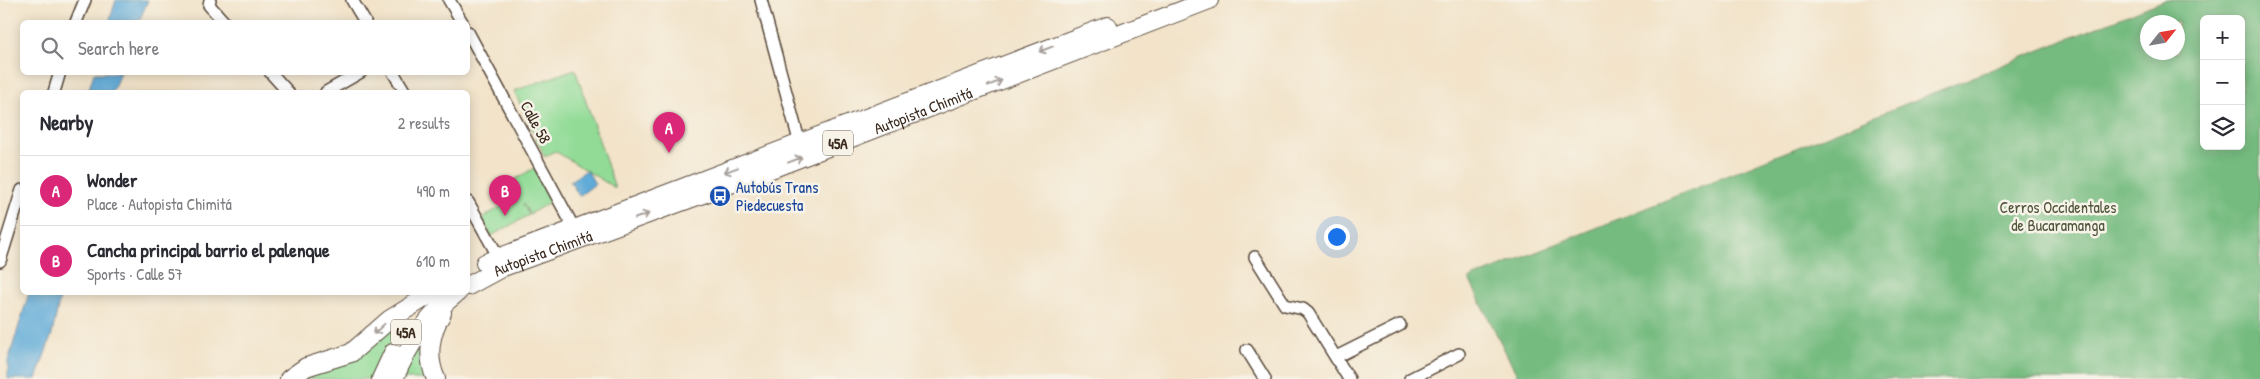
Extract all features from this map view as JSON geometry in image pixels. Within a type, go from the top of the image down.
[{"type":"highway","name":"Autopista Chimitá","points":[[470,272],[498,256],[800,144],[1173,0]]},
{"type":"highway","name":"Autopista Chimitá","points":[[470,285],[503,267],[763,172],[1209,0]]},
{"type":"highway","points":[[289,379],[306,367],[351,354],[388,320],[444,295]]},
{"type":"highway","name":"45A","points":[[380,379],[412,323],[425,308],[444,295]]},
{"type":"highway","name":"45A","points":[[394,379],[418,332],[445,295]]},
{"type":"highway","points":[[436,379],[430,360],[430,348],[446,295]]},
{"type":"street","points":[[77,20],[85,0]]},
{"type":"street","points":[[352,0],[363,20]]},
{"type":"street","points":[[449,0],[461,20]]},
{"type":"street","points":[[761,0],[800,144]]},
{"type":"street","points":[[209,2],[222,20]]},
{"type":"street","name":"Calle 58","points":[[470,36],[574,228]]},
{"type":"street","points":[[55,90],[59,75]]},
{"type":"street","points":[[273,75],[286,90]]},
{"type":"street","points":[[330,90],[356,75]]},
{"type":"street","points":[[395,75],[404,90]]},
{"type":"street","points":[[0,261],[20,196]]},
{"type":"street","points":[[470,206],[498,256]]},
{"type":"street","points":[[1255,257],[1285,305],[1303,309],[1308,313],[1349,379]]},
{"type":"street","points":[[1336,357],[1400,324]]},
{"type":"street","points":[[1248,350],[1265,379]]},
{"type":"street","points":[[1410,379],[1459,354]]},
{"type":"green space","name":"Cerros Occidentales de Bucaramanga","points":[[2165,0],[2260,0],[2260,379],[1519,379],[1469,279]]},
{"type":"green space","points":[[575,69],[615,188],[555,151],[545,157],[514,91]]},
{"type":"green space","points":[[534,168],[553,200],[530,214],[523,204],[529,215],[491,236],[482,218],[519,196],[511,182]]},
{"type":"green space","points":[[408,317],[380,359],[372,379],[304,379],[335,366]]},
{"type":"green space","points":[[428,334],[430,379],[402,379],[414,354]]},
{"type":"water","points":[[116,0],[148,0],[140,20],[110,20]]},
{"type":"water","points":[[93,75],[119,75],[113,90],[89,90]]},
{"type":"water","points":[[587,170],[595,184],[579,196],[570,181]]},
{"type":"water","points":[[28,295],[61,295],[52,334],[36,379],[8,379],[8,361]]},
{"type":"place","name":"Wonder","points":[[669,153]]},
{"type":"place","name":"Autobús Trans Piedecuesta","points":[[720,196]]},
{"type":"place","name":"Cancha principal barrio el palenque","points":[[505,216]]}]
